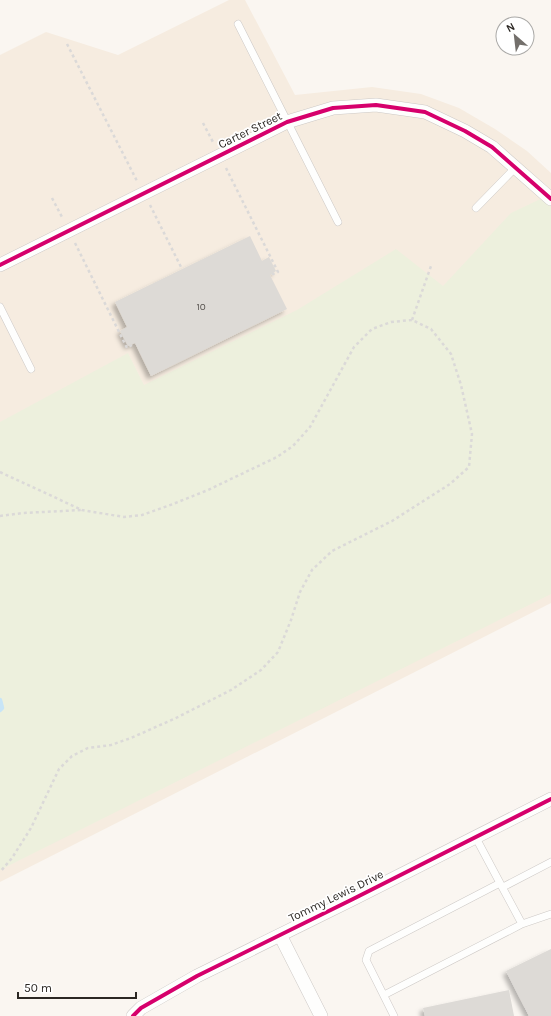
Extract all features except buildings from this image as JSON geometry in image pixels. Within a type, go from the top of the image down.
[{"type":"street","name":"Carter Street","points":[[0,265],[287,122],[333,108],[376,105],[425,112],[466,131],[492,147],[514,168],[551,199]]},
{"type":"street","name":"Tommy Lewis Drive","points":[[133,1016],[141,1008],[197,976],[476,838],[551,799]]},
{"type":"street","points":[[280,935],[321,1016]]},
{"type":"lane","points":[[238,24],[338,222]]},
{"type":"lane","points":[[476,208],[514,168]]},
{"type":"lane","points":[[0,307],[31,369]]},
{"type":"lane","points":[[476,838],[522,924]]},
{"type":"lane","points":[[394,1016],[366,960],[369,951],[501,885],[551,862]]},
{"type":"lane","points":[[384,996],[522,924],[551,914]]},
{"type":"path","points":[[67,44],[182,269]]},
{"type":"path","points":[[203,123],[278,272],[273,273]]},
{"type":"path","points":[[52,198],[126,348],[131,344]]},
{"type":"path","points":[[412,320],[431,266]]},
{"type":"path","points":[[0,516],[82,510],[124,517],[142,515],[208,490],[277,457],[293,446],[310,427],[354,347],[372,329],[391,322],[412,320],[431,329],[451,354],[461,385],[472,434],[469,467],[450,484],[392,521],[332,551],[312,570],[300,592],[278,652],[261,670],[230,690],[176,718],[111,745],[88,748],[72,756],[60,769],[31,828],[12,858],[0,872]]},
{"type":"path","points":[[0,472],[82,510]]},
{"type":"shaded area","points":[[229,0],[245,0],[295,95],[372,87],[421,94],[459,108],[495,129],[527,151],[551,173],[551,603],[0,882],[0,55],[46,32],[118,55]]},
{"type":"green space","points":[[551,194],[551,594],[0,870],[0,422],[128,353],[144,385],[297,310],[396,249],[443,286],[511,213]]},
{"type":"waterway","points":[[0,700],[2,708],[0,710]]},
{"type":"cycle path","points":[[0,265],[287,122],[333,108],[376,105],[425,112],[465,131],[492,147],[551,199]]},
{"type":"cycle path","points":[[133,1016],[141,1008],[197,976],[551,799]]}]
